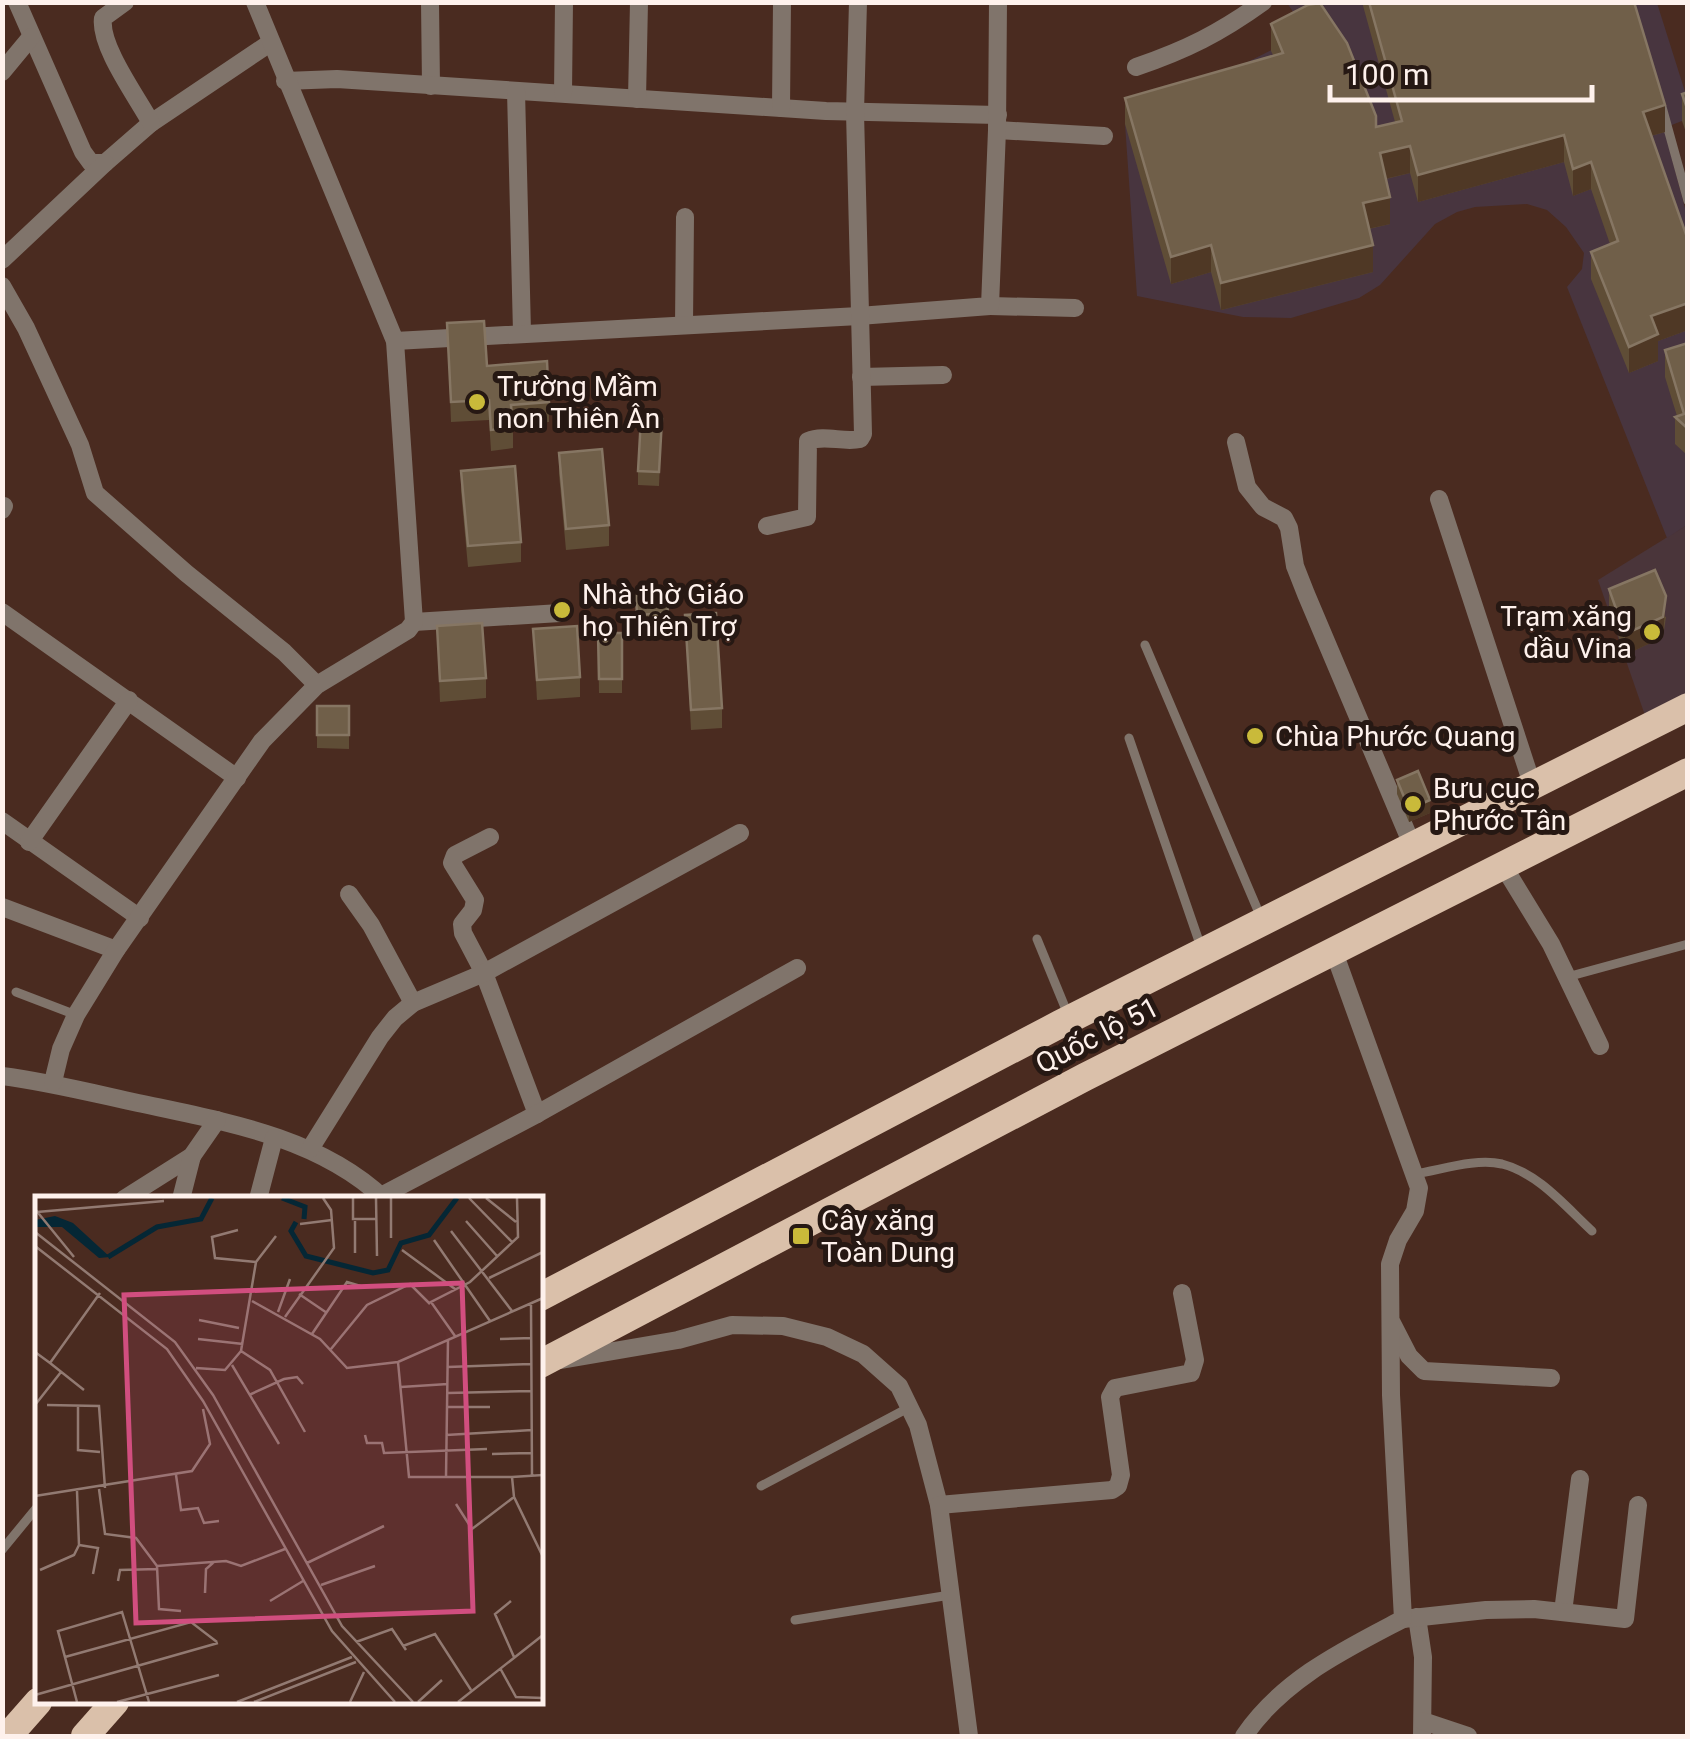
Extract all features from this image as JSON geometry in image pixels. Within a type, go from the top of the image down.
[{"type":"highway","name":"Quốc lộ 51","points":[[542,1296],[1070,1019],[1688,706]]},
{"type":"highway","name":"Quốc lộ 51","points":[[543,1362],[1085,1077],[1688,772]]},
{"type":"highway","points":[[8,1736],[36,1704]]},
{"type":"highway","points":[[85,1736],[113,1704]]},
{"type":"street","points":[[17,2],[83,152],[91,163],[106,164]]},
{"type":"street","points":[[125,2],[103,18],[102,26],[113,56],[151,123]]},
{"type":"street","points":[[53,1082],[76,1014],[262,741],[317,685],[408,630],[414,622],[396,341],[255,2]]},
{"type":"street","points":[[430,2],[431,86]]},
{"type":"street","points":[[563,93],[564,2]]},
{"type":"street","points":[[637,99],[638,2]]},
{"type":"street","points":[[781,108],[782,2]]},
{"type":"street","points":[[766,526],[806,517],[808,440],[860,439],[854,112],[858,2]]},
{"type":"street","points":[[990,306],[998,122],[998,2]]},
{"type":"street","points":[[1136,67],[1190,49],[1263,2]]},
{"type":"street","points":[[2,72],[32,37]]},
{"type":"street","points":[[2,260],[151,123],[270,43]]},
{"type":"street","points":[[286,80],[854,112],[998,122],[1104,136]]},
{"type":"street","points":[[516,91],[522,332]]},
{"type":"street","points":[[684,325],[685,217]]},
{"type":"street","points":[[2,286],[26,328],[80,446],[95,492],[186,573],[284,652],[317,685]]},
{"type":"street","points":[[396,341],[990,306],[1075,308]]},
{"type":"street","points":[[861,377],[943,375]]},
{"type":"street","points":[[1236,442],[1247,487],[1262,507],[1284,518],[1289,528],[1295,566],[1413,847]]},
{"type":"street","points":[[1439,498],[1533,787]]},
{"type":"street","points":[[414,622],[560,614]]},
{"type":"street","points":[[4,615],[237,778]]},
{"type":"street","points":[[29,842],[129,700]]},
{"type":"street","points":[[2,821],[140,918]]},
{"type":"street","points":[[310,1149],[380,1038],[395,1018],[413,1004],[484,973],[740,833]]},
{"type":"street","points":[[490,836],[455,854],[452,863],[475,900],[474,910],[462,924],[463,933],[484,973],[536,1114]]},
{"type":"street","points":[[1504,867],[1552,944],[1600,1046]]},
{"type":"street","points":[[349,894],[371,924],[413,1004]]},
{"type":"street","points":[[2,906],[116,950]]},
{"type":"street","points":[[1334,952],[1414,1174],[1419,1199],[1392,1254],[1390,1318],[1410,1618],[1423,1657],[1422,1729],[1468,1736]]},
{"type":"street","points":[[385,1196],[797,968]]},
{"type":"street","points":[[2,1076],[53,1082],[217,1120],[310,1149],[381,1196]]},
{"type":"street","points":[[182,1196],[192,1156],[217,1120]]},
{"type":"street","points":[[259,1196],[274,1138]]},
{"type":"street","points":[[129,1196],[192,1156]]},
{"type":"street","points":[[939,1505],[1112,1490],[1118,1486],[1121,1476],[1110,1397],[1115,1388],[1191,1373],[1194,1360],[1182,1292]]},
{"type":"street","points":[[1390,1318],[1409,1356],[1424,1371],[1551,1378]]},
{"type":"street","points":[[543,1362],[678,1340],[732,1324],[783,1326],[828,1337],[863,1354],[900,1386],[918,1424],[939,1505],[969,1736]]},
{"type":"street","points":[[1563,1612],[1580,1478]]},
{"type":"street","points":[[1244,1736],[1276,1699],[1323,1662],[1410,1618],[1534,1608],[1625,1620],[1638,1505]]},
{"type":"lane","points":[[1658,93],[1688,201]]},
{"type":"lane","points":[[1145,645],[1263,922]]},
{"type":"lane","points":[[1129,738],[1203,952]]},
{"type":"lane","points":[[1036,938],[1070,1019]]},
{"type":"lane","points":[[1567,977],[1688,944]]},
{"type":"lane","points":[[16,992],[76,1014]]},
{"type":"lane","points":[[1414,1174],[1501,1164],[1537,1181],[1592,1230]]},
{"type":"lane","points":[[761,1486],[910,1407]]},
{"type":"lane","points":[[2,1550],[35,1510]]},
{"type":"lane","points":[[795,1620],[950,1594]]},
{"type":"shaded area","points":[[1287,3],[1657,3],[1687,98],[1687,119],[1664,128],[1687,216],[1687,525],[1667,538],[1567,287],[1582,269],[1584,253],[1566,227],[1547,210],[1527,204],[1457,212],[1435,224],[1380,285],[1359,298],[1291,318],[1243,317],[1137,296],[1125,124],[1307,32]]},
{"type":"shaded area","name":"Trạm xăng dầu Vina","points":[[1687,525],[1687,704],[1648,724],[1598,580]]},
{"type":"building","points":[[1369,2],[1634,2],[1665,105],[1643,112],[1688,240],[1688,303],[1651,316],[1658,334],[1629,347],[1591,252],[1618,241],[1591,162],[1573,169],[1564,135],[1418,175],[1410,146],[1380,153],[1390,197],[1363,203],[1373,245],[1221,283],[1211,245],[1171,257],[1125,98],[1283,53],[1271,24],[1320,3],[1347,43],[1376,116],[1376,127],[1402,121]]},
{"type":"building","points":[[484,321],[487,366],[547,361],[549,402],[511,405],[513,428],[491,430],[489,400],[451,402],[447,323]]},
{"type":"building","points":[[1688,343],[1687,428],[1675,417],[1684,414],[1665,350]]},
{"type":"building","points":[[641,418],[662,419],[659,472],[638,471]]},
{"type":"building","points":[[602,449],[609,525],[566,529],[559,453]]},
{"type":"building","points":[[515,466],[521,542],[468,546],[461,471]]},
{"type":"building","points":[[1655,570],[1666,596],[1663,617],[1625,634],[1609,589]]},
{"type":"building","points":[[667,594],[668,613],[637,615],[636,596]]},
{"type":"building","points":[[716,613],[722,708],[691,710],[685,615]]},
{"type":"building","points":[[482,623],[486,678],[440,681],[437,626]]},
{"type":"building","points":[[577,626],[580,677],[537,680],[533,629]]},
{"type":"building","points":[[598,633],[622,633],[622,679],[599,679]]},
{"type":"building","points":[[317,706],[349,706],[349,735],[317,735]]},
{"type":"building","points":[[1418,771],[1430,800],[1409,809],[1397,780]]},
{"type":"place","name":"Trường Mầm non Thiên Ân","points":[[477,402]]},
{"type":"place","name":"Nhà thờ Giáo họ Thiên Trợ","points":[[562,610]]},
{"type":"place","name":"Trạm xăng dầu Vina","points":[[1652,632]]},
{"type":"place","name":"Chùa Phước Quang","points":[[1255,736]]},
{"type":"place","name":"Bưu cục Phước Tân","points":[[1413,804]]},
{"type":"place","name":"Cây xăng Toàn Dung","points":[[801,1236]]}]
